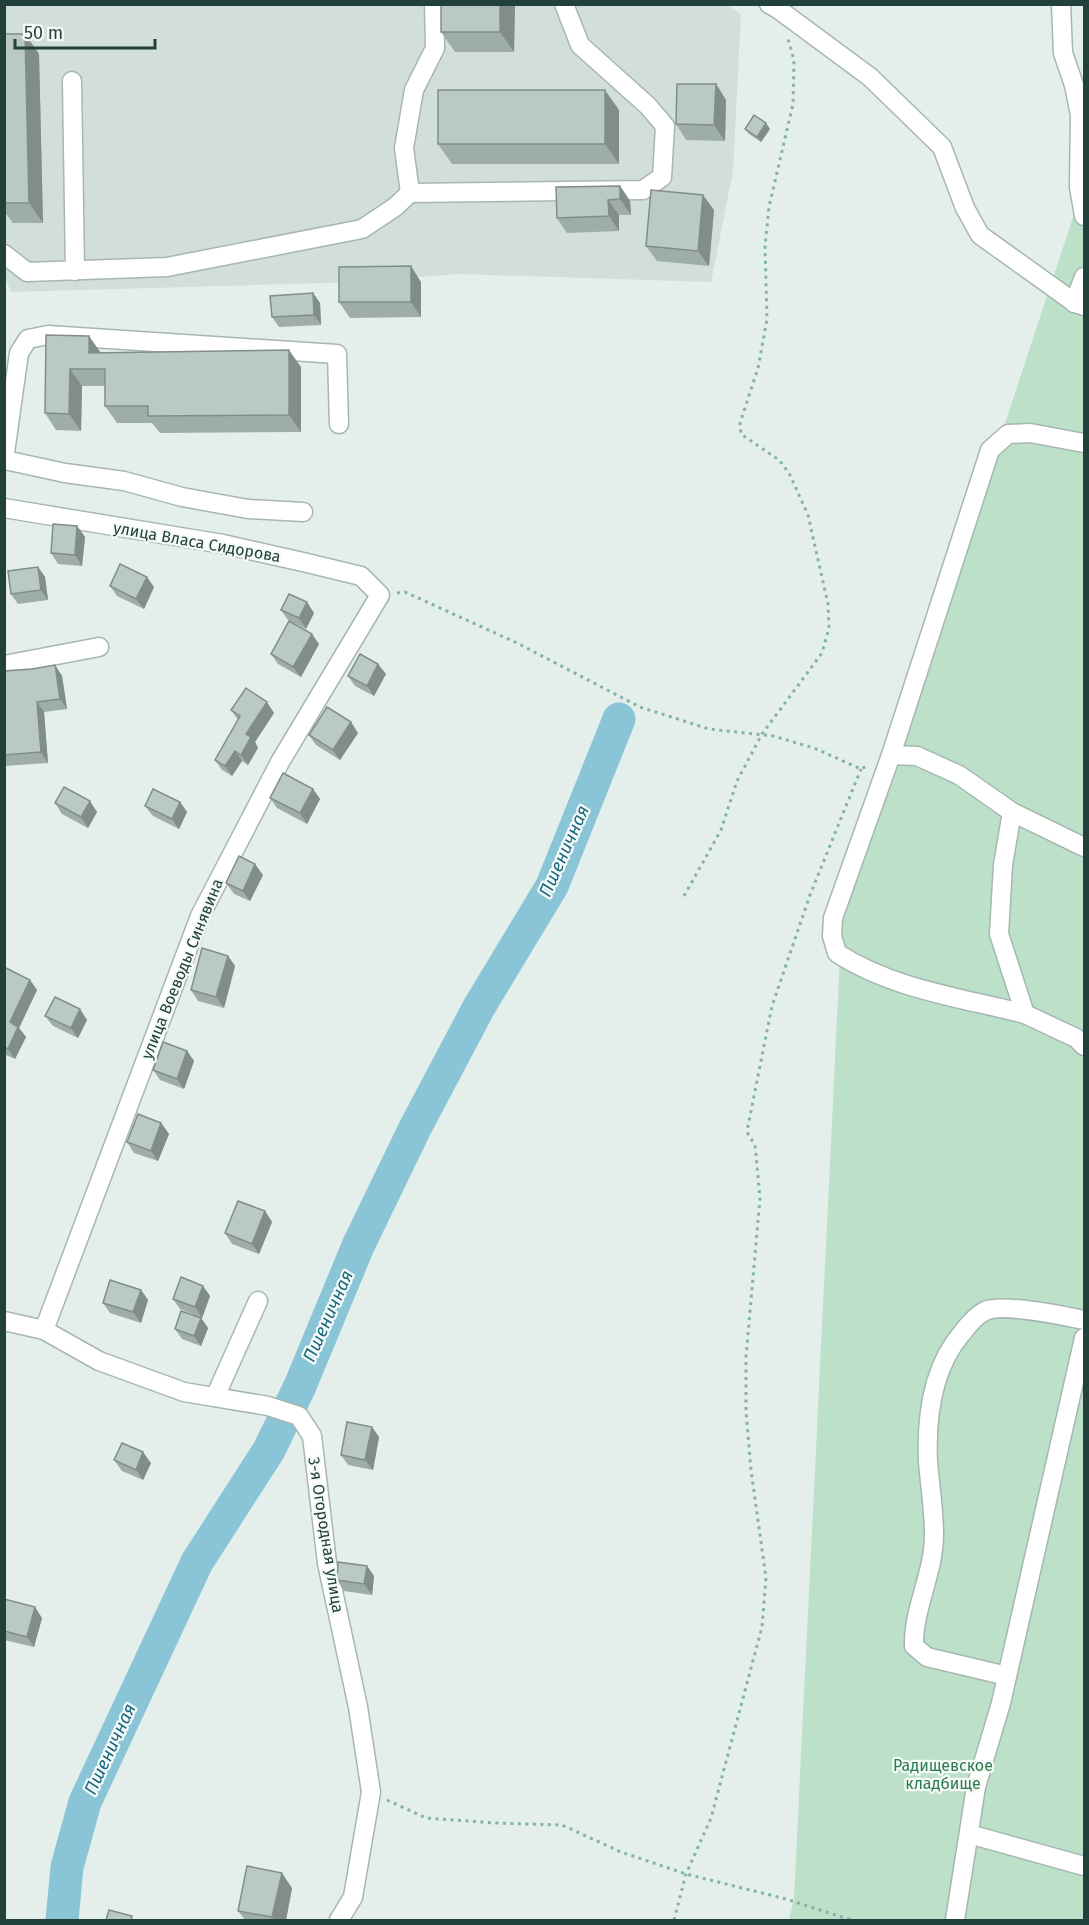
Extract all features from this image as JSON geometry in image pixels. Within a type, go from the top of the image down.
[{"type":"street","points":[[410,193],[404,148],[414,90],[435,48],[434,4]]},
{"type":"street","points":[[4,254],[27,272],[167,267],[362,229],[395,207],[410,193],[642,190],[662,177],[665,126],[648,106],[580,45],[564,4]]},
{"type":"street","points":[[1061,4],[1063,53],[1074,85],[1080,115],[1079,187],[1084,216]]},
{"type":"street","points":[[778,6],[870,77],[942,147],[964,208],[980,236],[1079,304],[1084,277]]},
{"type":"street","points":[[72,81],[75,271]]},
{"type":"street","points":[[303,512],[248,509],[182,497],[124,481],[65,473],[5,460],[19,353],[28,339],[48,335],[337,354],[339,424]]},
{"type":"street","points":[[1084,443],[1030,433],[1008,434],[990,450],[891,755],[833,918],[832,936],[837,953],[853,964],[900,983],[1025,1014],[1076,1038],[1084,1046]]},
{"type":"street","name":"улица Власа Сидорова","points":[[4,508],[223,544],[303,562],[361,576],[380,595]]},
{"type":"street","name":"улица Воеводы Синявина","points":[[44,1330],[200,916],[280,762],[380,595]]},
{"type":"street","points":[[4,665],[99,647]]},
{"type":"street","points":[[891,755],[917,756],[959,775],[1012,812],[1084,847]]},
{"type":"street","points":[[1012,812],[1003,865],[999,934],[1025,1014]]},
{"type":"street","points":[[215,1397],[258,1301]]},
{"type":"street","points":[[1007,1676],[927,1657],[914,1646],[914,1632],[928,1578],[934,1537],[928,1460],[932,1395],[941,1367],[952,1344],[986,1310],[1010,1309],[1084,1320]]},
{"type":"street","name":"3-я Огородная улица","points":[[4,1321],[44,1330],[99,1361],[184,1392],[268,1406],[299,1416],[312,1436],[327,1563],[358,1707],[371,1792],[353,1897],[339,1920]]},
{"type":"street","points":[[955,1920],[976,1786],[1001,1703],[1084,1338]]},
{"type":"street","points":[[969,1834],[1084,1866]]},
{"type":"path","points":[[684,896],[722,830],[737,781],[762,734],[822,653],[829,628],[828,604],[808,515],[789,473],[779,460],[741,434],[740,423],[758,368],[767,319],[765,246],[769,207],[793,104],[794,60],[778,6]]},
{"type":"path","points":[[380,595],[405,592],[517,643],[640,707],[708,729],[741,734],[762,734],[814,748],[861,769]]},
{"type":"path","points":[[674,1920],[686,1874],[711,1818],[762,1627],[766,1578],[751,1470],[746,1412],[746,1357],[760,1198],[755,1145],[748,1134],[748,1126],[772,1006],[810,895],[861,769],[891,755]]},
{"type":"path","points":[[371,1792],[426,1818],[496,1824],[562,1825],[621,1852],[686,1874],[786,1899],[851,1920]]},
{"type":"shaded area","points":[[4,5],[726,5],[741,14],[733,171],[711,282],[458,274],[356,282],[11,292],[4,274]]},
{"type":"green space","name":"Радищевское кладбище","points":[[1084,184],[1084,1920],[789,1920],[794,1899],[842,917]]},
{"type":"building","points":[[441,4],[500,4],[500,32],[441,32]]},
{"type":"building","points":[[4,34],[25,34],[29,203],[4,203]]},
{"type":"building","points":[[677,84],[716,84],[714,125],[676,124]]},
{"type":"building","points":[[438,90],[605,90],[605,144],[438,144]]},
{"type":"building","points":[[754,115],[766,123],[757,137],[745,129]]},
{"type":"building","points":[[620,186],[620,199],[608,200],[609,216],[557,218],[556,187]]},
{"type":"building","points":[[651,190],[703,195],[698,251],[646,246]]},
{"type":"building","points":[[411,266],[411,302],[339,302],[339,267]]},
{"type":"building","points":[[313,293],[314,315],[272,317],[270,296]]},
{"type":"building","points":[[46,335],[89,336],[89,353],[289,350],[289,415],[148,416],[148,406],[105,406],[105,369],[70,369],[69,414],[45,413]]},
{"type":"building","points":[[53,524],[77,526],[75,555],[51,553]]},
{"type":"building","points":[[120,564],[147,577],[136,599],[110,586]]},
{"type":"building","points":[[38,567],[41,590],[11,594],[8,571]]},
{"type":"building","points":[[289,594],[307,602],[299,618],[281,610]]},
{"type":"building","points":[[289,621],[312,634],[293,667],[271,654]]},
{"type":"building","points":[[360,654],[378,664],[367,686],[348,676]]},
{"type":"building","points":[[55,665],[60,699],[37,702],[41,752],[4,755],[4,671]]},
{"type":"building","points":[[246,688],[267,702],[246,734],[251,737],[241,755],[235,751],[225,766],[215,760],[240,716],[231,710]]},
{"type":"building","points":[[327,707],[351,722],[333,750],[309,735]]},
{"type":"building","points":[[283,773],[313,789],[300,813],[270,798]]},
{"type":"building","points":[[64,787],[90,801],[81,817],[55,803]]},
{"type":"building","points":[[153,789],[180,802],[172,819],[145,806]]},
{"type":"building","points":[[239,856],[255,864],[243,891],[226,883]]},
{"type":"building","points":[[202,948],[228,956],[216,997],[191,990]]},
{"type":"building","points":[[4,967],[30,980],[10,1022],[18,1027],[8,1049],[4,1047]]},
{"type":"building","points":[[55,997],[80,1009],[71,1028],[45,1016]]},
{"type":"building","points":[[163,1042],[187,1051],[177,1079],[153,1070]]},
{"type":"building","points":[[138,1114],[161,1123],[151,1151],[127,1142]]},
{"type":"building","points":[[238,1201],[265,1211],[252,1244],[225,1233]]},
{"type":"building","points":[[181,1277],[203,1286],[195,1307],[173,1299]]},
{"type":"building","points":[[110,1280],[141,1290],[133,1312],[103,1303]]},
{"type":"building","points":[[181,1311],[201,1318],[194,1336],[175,1329]]},
{"type":"building","points":[[347,1422],[372,1427],[365,1460],[341,1455]]},
{"type":"building","points":[[122,1443],[143,1452],[136,1470],[114,1460]]},
{"type":"building","points":[[338,1562],[367,1566],[364,1584],[337,1580]]},
{"type":"building","points":[[4,1599],[35,1607],[27,1637],[4,1631]]},
{"type":"building","points":[[247,1866],[282,1873],[272,1917],[238,1911]]},
{"type":"building","points":[[109,1910],[132,1916],[131,1920],[106,1920]]},
{"type":"waterway","name":"Пшеничная","points":[[62,1920],[67,1867],[85,1802],[197,1562],[269,1450],[300,1386],[358,1246],[415,1128],[479,1007],[552,886],[619,719]]}]
